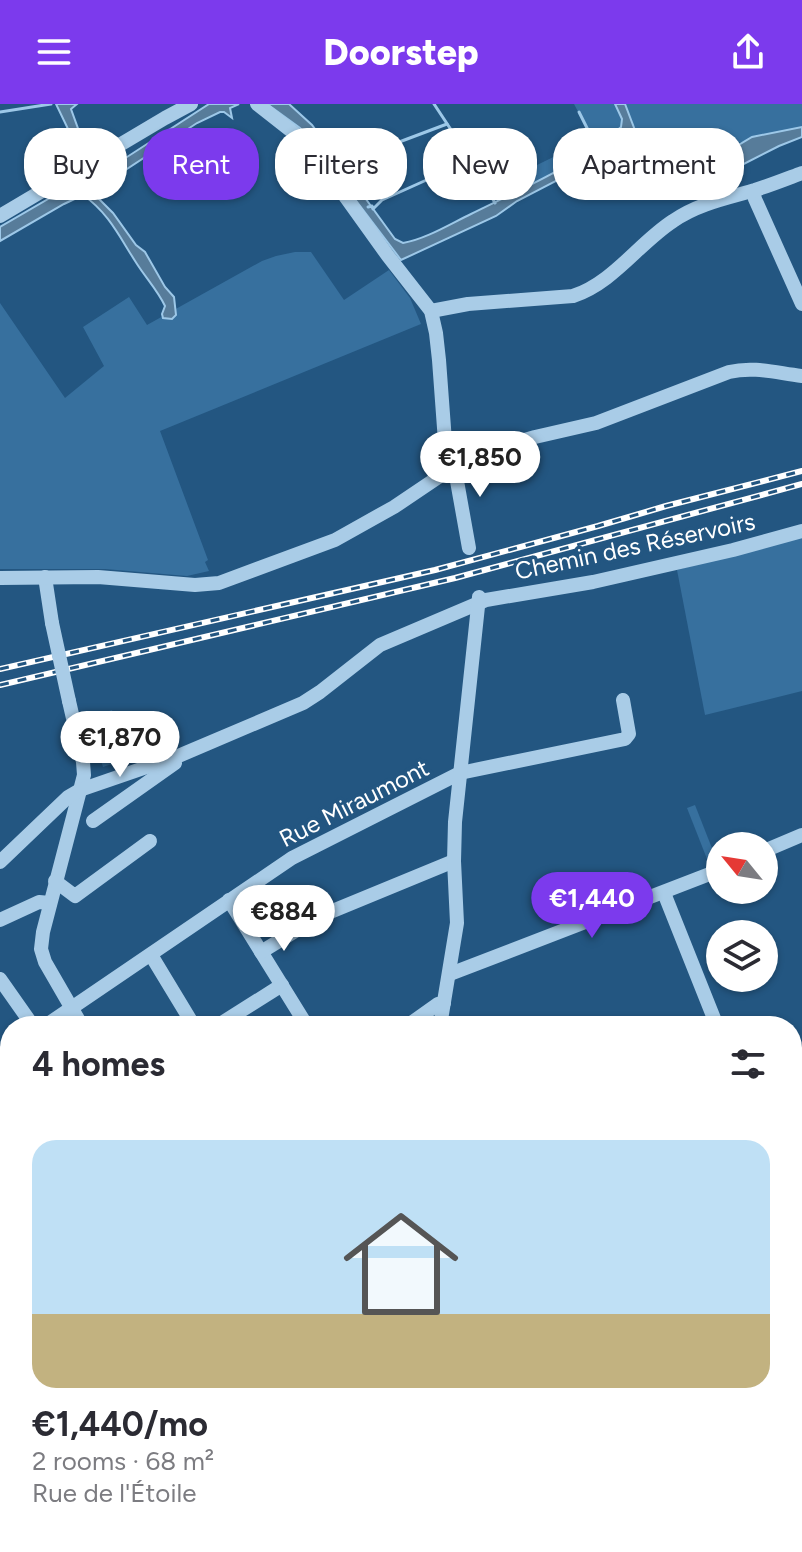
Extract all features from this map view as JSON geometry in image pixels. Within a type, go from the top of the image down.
[{"type":"street","points":[[165,118],[182,104]]},
{"type":"street","points":[[0,216],[191,104]]},
{"type":"street","points":[[257,104],[294,133],[332,178],[431,311],[436,333],[446,455],[457,481],[469,548]]},
{"type":"street","points":[[431,311],[573,296],[584,292],[675,219],[802,173]]},
{"type":"street","points":[[753,191],[802,304]]},
{"type":"street","points":[[0,578],[98,577],[195,585],[219,583],[335,540],[394,507],[440,476],[449,464],[462,458],[596,423],[729,372],[759,369],[802,376]]},
{"type":"street","name":"Chemin des Réservoirs","points":[[80,790],[176,757],[303,703],[380,645],[478,598],[486,600],[608,579],[802,531]]},
{"type":"street","points":[[45,577],[84,775],[55,881],[41,949],[45,962],[76,1016]]},
{"type":"street","points":[[442,1016],[457,923],[454,861],[478,598]]},
{"type":"street","name":"Rue Miraumont","points":[[61,1016],[292,858],[460,773],[625,739],[629,734],[623,700]]},
{"type":"street","points":[[93,821],[178,761],[176,757]]},
{"type":"street","points":[[0,862],[68,797],[80,790]]},
{"type":"street","points":[[24,840],[45,827],[54,826],[68,832]]},
{"type":"street","points":[[778,845],[802,835]]},
{"type":"street","points":[[55,881],[75,896],[150,841]]},
{"type":"street","points":[[261,952],[318,917],[454,861]]},
{"type":"street","points":[[450,974],[706,876]]},
{"type":"street","points":[[664,893],[713,1016]]},
{"type":"street","points":[[229,900],[301,1016]]},
{"type":"street","points":[[0,920],[39,902],[50,903]]},
{"type":"street","points":[[151,955],[188,1016]]},
{"type":"street","points":[[0,979],[26,1016]]},
{"type":"street","points":[[233,1016],[282,985]]},
{"type":"street","points":[[421,1016],[444,1003]]},
{"type":"shaded area","points":[[56,104],[77,104],[71,109],[78,128],[68,128]]},
{"type":"shaded area","points":[[209,104],[239,104],[230,108],[232,118],[220,112],[189,128],[172,128]]},
{"type":"shaded area","points":[[267,104],[289,104],[314,128],[300,128]]},
{"type":"shaded area","points":[[574,104],[802,104],[802,129],[744,142],[744,128],[587,128]]},
{"type":"shaded area","points":[[615,104],[625,104],[634,128],[620,128],[622,119]]},
{"type":"shaded area","points":[[802,127],[802,137],[744,164],[744,142],[752,137]]},
{"type":"shaded area","points":[[143,147],[143,158],[127,169],[127,157]]},
{"type":"shaded area","points":[[553,157],[553,183],[537,186],[537,165]]},
{"type":"shaded area","points":[[553,173],[553,182],[537,191],[537,181]]},
{"type":"shaded area","points":[[46,200],[72,200],[0,241],[0,227]]},
{"type":"shaded area","points":[[89,200],[100,200],[145,252],[174,297],[176,315],[172,319],[163,318],[165,306],[159,295],[107,218]]},
{"type":"shaded area","points":[[356,200],[367,200],[395,239],[403,243],[438,231],[499,200],[519,200],[496,216],[401,260]]},
{"type":"shaded area","points":[[295,252],[311,252],[344,300],[389,270],[410,298],[421,324],[160,431],[208,560],[205,562],[209,571],[187,576],[105,569],[0,569],[0,303],[65,398],[104,366],[83,327],[129,297],[147,325],[262,261]]},
{"type":"shaded area","points":[[802,535],[802,691],[705,715],[677,570]]},
{"type":"shaded area","points":[[112,710],[127,759],[103,767],[88,718]]},
{"type":"shaded area","points":[[695,805],[706,833],[706,856],[687,808]]},
{"type":"waterway","points":[[0,112],[51,104]]},
{"type":"waterway","points":[[434,104],[495,203]]},
{"type":"waterway","points":[[579,112],[587,128]]},
{"type":"waterway","points":[[407,139],[447,124]]},
{"type":"waterway","points":[[368,207],[372,206],[373,209],[382,200],[423,182]]},
{"type":"railway","points":[[0,669],[435,570],[802,471]]},
{"type":"railway","points":[[0,685],[455,578],[802,484]]}]
